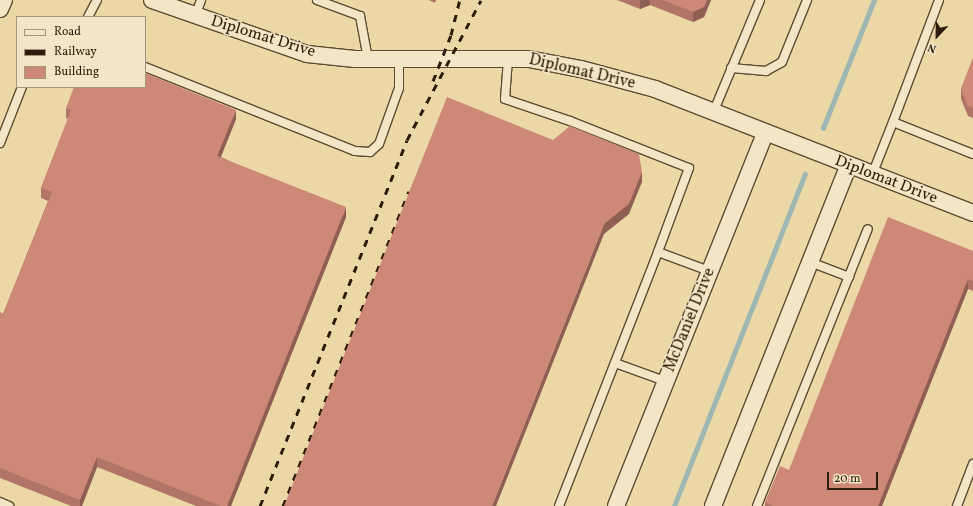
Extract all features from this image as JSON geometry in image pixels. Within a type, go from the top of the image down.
[{"type":"street","points":[[0,9],[4,0]]},
{"type":"street","name":"Diplomat Drive","points":[[152,0],[307,54],[368,59],[529,59],[581,69],[655,89],[765,134],[973,214]]},
{"type":"street","name":"McDaniel Drive","points":[[616,506],[765,134]]},
{"type":"street","points":[[713,506],[848,166]]},
{"type":"lane","points":[[89,16],[97,0]]},
{"type":"lane","points":[[195,16],[201,0]]},
{"type":"lane","points":[[317,0],[360,16],[368,59]]},
{"type":"lane","points":[[712,113],[760,0]]},
{"type":"lane","points":[[731,68],[766,71],[782,62],[807,0]]},
{"type":"lane","points":[[872,175],[939,0]]},
{"type":"lane","points":[[146,67],[354,151],[370,152],[379,144],[399,88],[399,58]]},
{"type":"lane","points":[[508,59],[505,99],[570,121],[689,168],[658,252],[559,506]]},
{"type":"lane","points":[[0,143],[22,88]]},
{"type":"lane","points":[[893,122],[973,154]]},
{"type":"lane","points":[[757,506],[868,229]]},
{"type":"lane","points":[[658,252],[709,271]]},
{"type":"lane","points":[[810,262],[849,277]]},
{"type":"lane","points":[[615,363],[665,381]]},
{"type":"lane","points":[[957,506],[973,464]]},
{"type":"lane","points":[[0,502],[9,506]]},
{"type":"building","points":[[663,0],[707,0],[704,7],[693,12]]},
{"type":"building","points":[[973,58],[973,108],[968,106],[961,89]]},
{"type":"building","points":[[146,73],[236,110],[217,156],[346,207],[227,506],[221,506],[97,457],[80,500],[0,468],[0,312],[3,314],[52,192],[41,188],[71,110],[66,108],[74,88],[146,88]]},
{"type":"building","points":[[447,97],[553,140],[570,126],[639,154],[642,172],[629,204],[604,224],[492,506],[284,506]]},
{"type":"building","points":[[888,217],[973,251],[973,281],[968,279],[878,506],[774,506],[765,502],[780,466],[789,470]]},
{"type":"waterway","points":[[823,128],[874,0]]},
{"type":"waterway","points":[[674,506],[805,174]]},
{"type":"railway","points":[[433,81],[451,35],[460,0]]},
{"type":"railway","points":[[260,506],[407,140],[481,0]]},
{"type":"railway","points":[[283,506],[409,191]]}]
